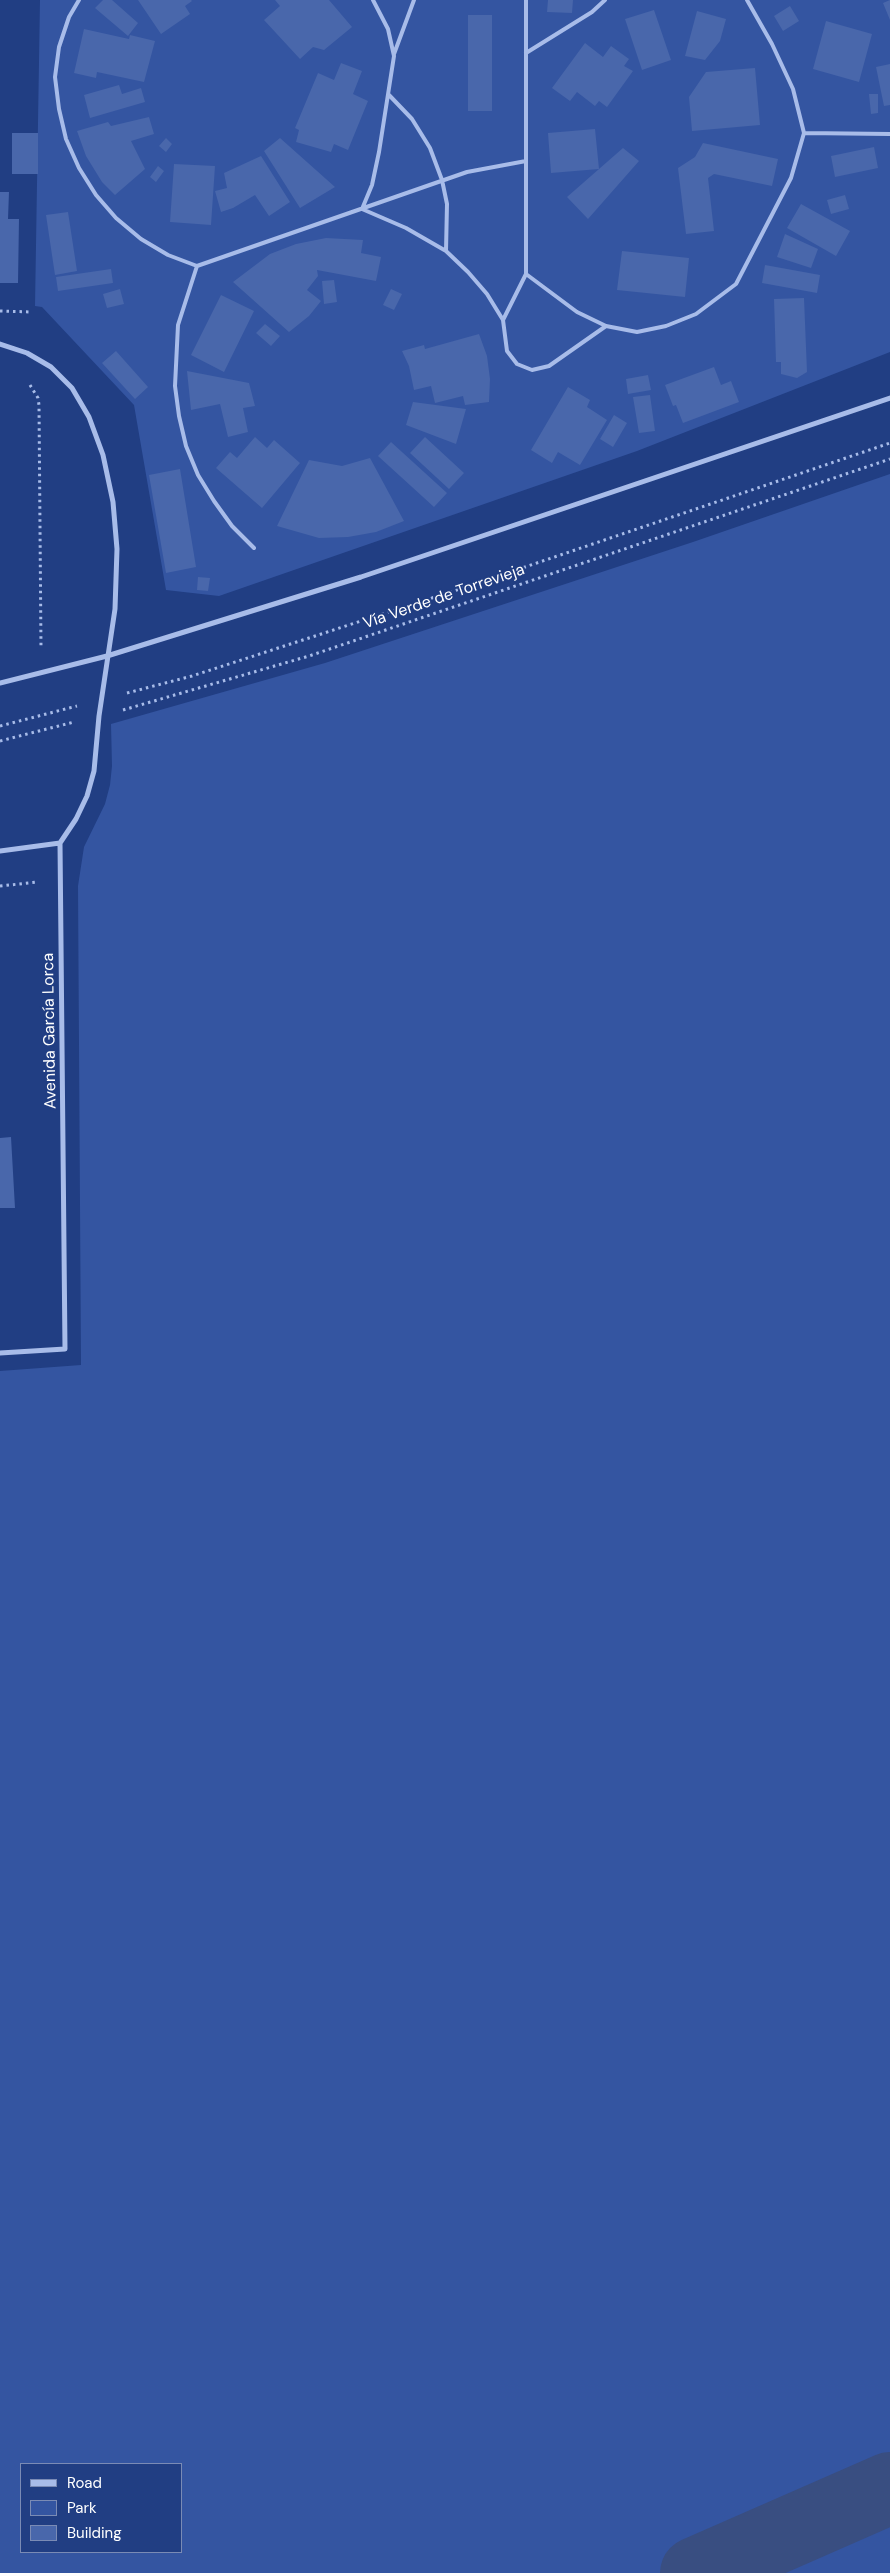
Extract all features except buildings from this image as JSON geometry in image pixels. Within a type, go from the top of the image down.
[{"type":"street","points":[[0,344],[27,353],[51,367],[72,388],[90,417],[103,455],[112,502],[116,549],[115,610],[101,700],[94,771],[87,796],[76,819],[60,842],[0,851]]},
{"type":"street","points":[[0,683],[107,656],[361,577],[890,398]]},
{"type":"street","name":"Avenida García Lorca","points":[[0,1353],[66,1349],[60,842]]},
{"type":"lane","points":[[79,0],[69,17],[59,47],[55,77],[59,109],[66,139],[79,168],[96,195],[116,218],[141,239],[168,255],[197,266],[467,172],[526,161]]},
{"type":"lane","points":[[373,0],[388,29],[394,56]]},
{"type":"lane","points":[[362,209],[372,185],[389,95],[394,56],[414,0]]},
{"type":"lane","points":[[503,320],[526,274],[526,0]]},
{"type":"lane","points":[[526,52],[592,12],[605,0]]},
{"type":"lane","points":[[526,274],[578,312],[606,326],[637,332],[666,326],[696,314],[736,284],[791,178],[804,133],[793,89],[772,44],[747,0]]},
{"type":"lane","points":[[389,95],[417,127],[430,148],[442,180],[448,220],[446,252]]},
{"type":"lane","points":[[804,133],[890,134]]},
{"type":"lane","points":[[362,209],[406,228],[446,252],[468,272],[487,294],[503,320],[505,342],[511,359],[517,364],[532,370],[553,364],[606,326]]},
{"type":"lane","points":[[197,266],[178,324],[175,386],[179,416],[186,446],[210,495],[232,526],[254,548]]},
{"type":"path","points":[[0,312],[32,312]]},
{"type":"path","points":[[24,379],[35,391],[39,405],[41,648]]},
{"type":"path","points":[[0,726],[192,676],[475,584],[890,443]]},
{"type":"path","name":"Vía Verde de Torrevieja","points":[[0,741],[202,688],[309,656],[890,459]]},
{"type":"green space","points":[[40,0],[890,0],[890,352],[637,451],[219,596],[166,590],[134,405],[42,307],[35,306]]},
{"type":"green space","points":[[890,474],[890,2573],[0,2573],[0,1371],[81,1365],[78,886],[84,847],[105,804],[110,785],[112,766],[111,724],[325,663],[693,542]]},
{"type":"waterway","points":[[696,2573],[890,2488]]}]
